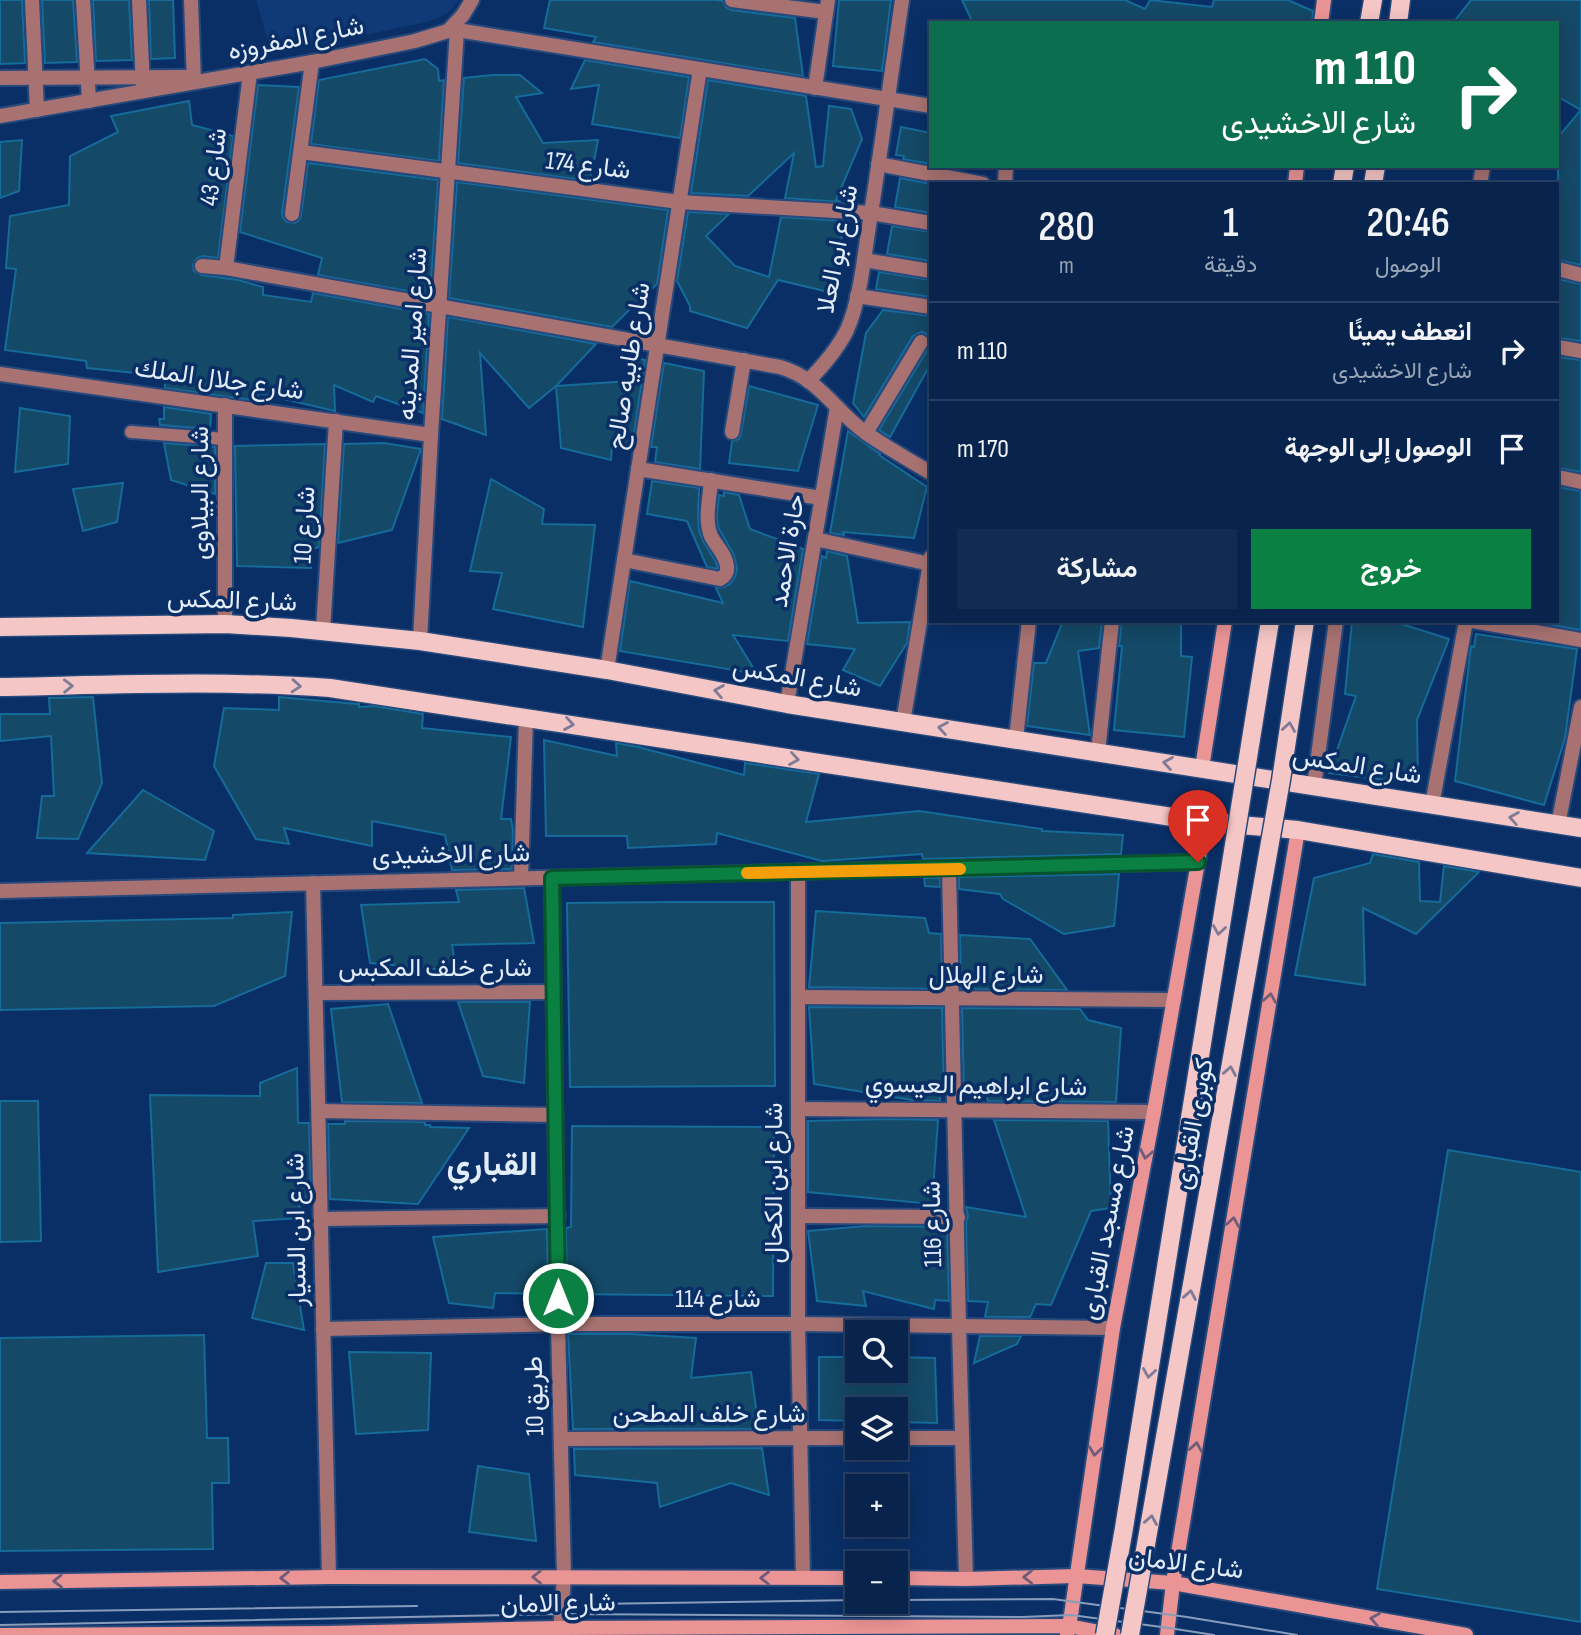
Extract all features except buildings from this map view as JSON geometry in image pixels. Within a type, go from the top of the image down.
[{"type":"main road","points":[[1369,21],[1373,0]]},
{"type":"main road","points":[[1398,21],[1401,0]]},
{"type":"main road","name":"كوبرى القبارى","points":[[1105,1635],[1270,623]]},
{"type":"main road","name":"كوبرى القبارى","points":[[1130,1635],[1281,779],[1305,623]]},
{"type":"main road","name":"شارع المكس","points":[[0,627],[225,624],[420,641],[607,670],[788,704],[1581,828]]},
{"type":"main road","points":[[0,687],[218,683],[330,688],[1205,822],[1298,830],[1581,878]]},
{"type":"street","points":[[32,0],[37,110]]},
{"type":"street","points":[[83,0],[89,101]]},
{"type":"street","points":[[0,78],[88,78],[143,84],[139,0]]},
{"type":"street","points":[[191,0],[194,80]]},
{"type":"street","points":[[452,30],[472,0]]},
{"type":"street","points":[[732,0],[827,6],[814,88]]},
{"type":"street","name":"شارع ابو العلا","points":[[808,381],[837,348],[855,307],[902,0]]},
{"type":"street","points":[[1321,21],[1324,0]]},
{"type":"street","name":"شارع المفروزه","points":[[0,117],[89,101],[143,84],[250,73],[415,41],[452,30],[929,106]]},
{"type":"street","name":"شارع امير المدينه","points":[[420,641],[449,172],[452,30]]},
{"type":"street","points":[[292,214],[312,62]]},
{"type":"street","name":"شارع طابيه صالح","points":[[607,670],[700,69]]},
{"type":"street","name":"شارع 43","points":[[226,268],[250,73]]},
{"type":"street","name":"شارع 174","points":[[301,152],[679,202],[871,213],[929,223]]},
{"type":"street","points":[[878,164],[972,182]]},
{"type":"street","points":[[863,260],[929,271]]},
{"type":"street","points":[[202,266],[657,344],[790,370],[830,398],[843,414],[866,433],[929,472]]},
{"type":"street","points":[[1559,270],[1581,275]]},
{"type":"street","points":[[857,296],[929,307]]},
{"type":"street","points":[[866,433],[920,342]]},
{"type":"street","points":[[1559,347],[1581,351]]},
{"type":"street","points":[[732,432],[744,360]]},
{"type":"street","name":"شارع جلال الملك","points":[[0,374],[431,435]]},
{"type":"street","name":"شارع البيلاوى","points":[[225,405],[225,624]]},
{"type":"street","name":"حارة الاحمد","points":[[788,704],[837,407]]},
{"type":"street","name":"شارع 10","points":[[323,631],[336,421]]},
{"type":"street","points":[[638,469],[821,498]]},
{"type":"street","points":[[1559,477],[1581,482]]},
{"type":"street","points":[[624,560],[720,579],[724,577],[727,563],[711,536],[708,523],[711,480]]},
{"type":"street","points":[[815,539],[929,561]]},
{"type":"street","points":[[904,722],[929,567]]},
{"type":"street","points":[[1016,739],[1029,623]]},
{"type":"street","points":[[1098,752],[1112,623]]},
{"type":"street","points":[[1202,768],[1225,623]]},
{"type":"street","points":[[1314,786],[1336,623]]},
{"type":"street","points":[[1432,805],[1466,623]]},
{"type":"street","points":[[1484,623],[1581,640]]},
{"type":"street","points":[[1558,825],[1581,707]]},
{"type":"street","points":[[521,878],[526,718]]},
{"type":"street","name":"شارع مسجد القبارى","points":[[1068,1630],[1113,1328],[1205,822]]},
{"type":"street","points":[[1167,1635],[1173,1583],[1298,830]]},
{"type":"street","name":"شارع الاخشيدى","points":[[0,891],[1198,862]]},
{"type":"street","name":"شارع 116","points":[[949,869],[966,1579]]},
{"type":"street","name":"شارع ابن الكحال","points":[[798,871],[798,1324],[803,1578]]},
{"type":"street","name":"طريق 10","points":[[552,878],[564,1577],[560,1632]]},
{"type":"street","name":"شارع ابن السيار","points":[[313,883],[329,1577]]},
{"type":"street","name":"شارع خلف المكبس","points":[[316,993],[554,992]]},
{"type":"street","name":"شارع الهلال","points":[[798,997],[1174,1000]]},
{"type":"street","name":"شارع ابراهيم العيسوي","points":[[798,1109],[1154,1112]]},
{"type":"street","points":[[319,1111],[556,1115]]},
{"type":"street","points":[[321,1219],[558,1216]]},
{"type":"street","points":[[798,1216],[958,1217]]},
{"type":"street","name":"شارع 114","points":[[323,1329],[798,1324],[1113,1328]]},
{"type":"street","name":"شارع خلف المطحن","points":[[561,1439],[845,1438]]},
{"type":"street","points":[[908,1438],[962,1438]]},
{"type":"street","name":"شارع الامان","points":[[908,1578],[1076,1576],[1173,1583],[1466,1635]]},
{"type":"street","name":"شارع الامان","points":[[0,1581],[329,1577],[845,1578]]},
{"type":"street","name":"شارع الامان","points":[[0,1635],[1068,1630],[1115,1635]]},
{"type":"lane","points":[[131,432],[225,439]]},
{"type":"shaded area","points":[[256,0],[459,0],[448,13],[430,21],[272,55]]},
{"type":"tram line","points":[[908,1600],[1053,1599],[1297,1635]]},
{"type":"tram line","points":[[592,1604],[845,1600]]},
{"type":"tram line","points":[[0,1612],[417,1606]]},
{"type":"tram line","points":[[0,1625],[561,1614],[1071,1615],[1214,1635]]},
{"type":"slow traffic","points":[[747,873],[960,869]]},
{"type":"district","name":"القباري","points":[[492,1165]]},
{"type":"route","points":[[558,1298],[552,878],[1198,862]]}]
